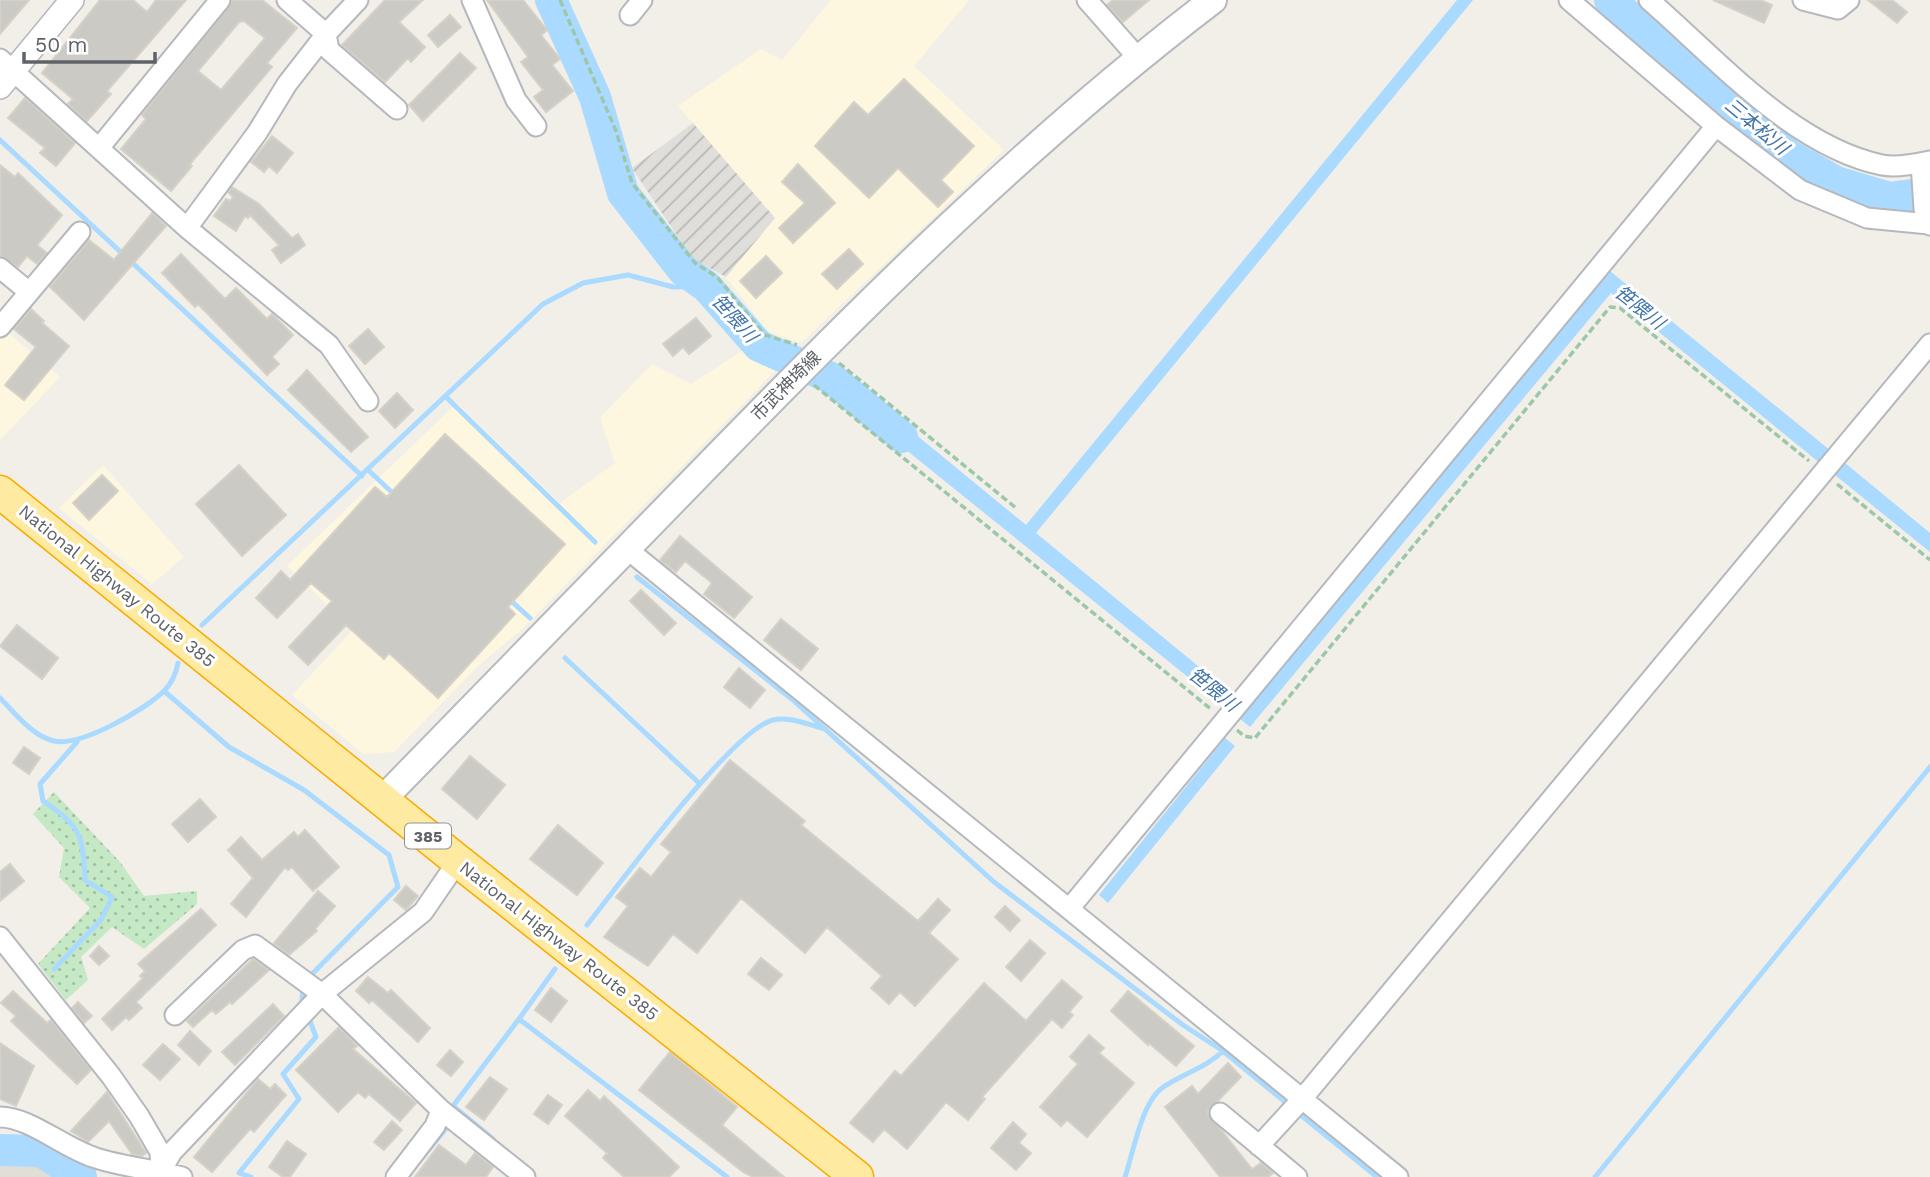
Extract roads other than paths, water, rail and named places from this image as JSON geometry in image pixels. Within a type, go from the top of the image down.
[{"type":"highway","name":"National Highway Route 385","points":[[4,502],[858,1177]]},
{"type":"main road","name":"市武神埼線","points":[[383,799],[816,355],[1009,168],[1200,4]]},
{"type":"street","points":[[72,0],[4,72],[99,148],[187,228],[329,345],[368,401]]},
{"type":"street","points":[[99,148],[220,0]]},
{"type":"street","points":[[287,0],[326,33],[329,50],[397,109]]},
{"type":"street","points":[[187,228],[257,132],[287,84],[326,33],[358,0]]},
{"type":"street","points":[[472,0],[516,100],[536,126]]},
{"type":"street","points":[[1087,0],[1139,59]]},
{"type":"street","points":[[1569,0],[1716,126],[1800,190],[1867,218],[1928,220],[1926,162],[1885,166],[1846,154],[1805,132],[1736,79],[1649,0]]},
{"type":"street","points":[[1803,0],[1838,9],[1849,0]]},
{"type":"street","points":[[1069,909],[1716,126]]},
{"type":"street","points":[[0,327],[80,232]]},
{"type":"street","points":[[0,268],[29,292]]},
{"type":"street","points":[[1259,1146],[1302,1099],[1930,344]]},
{"type":"street","points":[[627,549],[1398,1177]]},
{"type":"street","points":[[161,1171],[172,1152],[322,994],[423,912],[458,861]]},
{"type":"street","points":[[0,937],[103,1066],[139,1116],[160,1152],[161,1171]]},
{"type":"street","points":[[175,1016],[243,950],[255,945],[322,994],[441,1110],[525,1177]]},
{"type":"street","points":[[396,1177],[435,1126],[441,1110]]},
{"type":"street","points":[[1220,1113],[1297,1177]]},
{"type":"street","points":[[0,1117],[15,1117],[62,1145],[96,1158],[182,1177]]},
{"type":"water","points":[[1457,0],[1473,0],[1036,533],[1248,707],[1610,271],[1831,451],[1821,464],[1611,293],[1250,727],[864,416],[875,401],[1026,525]]},
{"type":"water","points":[[1845,463],[1930,533],[1930,552],[1835,475]]},
{"type":"water","points":[[1225,738],[1235,746],[1108,903],[1099,895]]},
{"type":"waterway","name":"笹隈川","points":[[551,0],[595,97],[623,193],[683,270],[706,286],[759,346],[831,378],[902,437]]},
{"type":"waterway","name":"三本松川","points":[[1610,0],[1789,155],[1836,182],[1890,198],[1930,193]]},
{"type":"waterway","points":[[0,140],[362,476]]},
{"type":"waterway","points":[[202,625],[543,304],[583,283],[628,275],[673,287],[706,286]]},
{"type":"waterway","points":[[446,397],[595,542]]},
{"type":"waterway","points":[[368,470],[397,497]]},
{"type":"waterway","points":[[637,577],[793,700],[994,882],[1183,1025],[1223,1051],[1290,1106]]},
{"type":"waterway","points":[[508,598],[530,618]]},
{"type":"waterway","points":[[565,658],[700,784]]},
{"type":"waterway","points":[[0,698],[38,734],[54,741],[66,741],[112,725],[155,699],[167,688],[178,663]]},
{"type":"waterway","points":[[164,691],[229,747],[304,790],[389,855],[398,887],[313,973]]},
{"type":"waterway","points":[[587,925],[677,811],[731,750],[755,730],[779,719],[825,729]]},
{"type":"waterway","points":[[54,969],[101,920],[112,897],[85,880],[83,852],[77,833],[65,818],[43,801],[40,784],[77,742]]},
{"type":"waterway","points":[[1595,1177],[1930,767]]},
{"type":"waterway","points":[[519,1019],[555,969]]},
{"type":"waterway","points":[[302,1000],[303,986]]},
{"type":"waterway","points":[[493,1139],[453,1106],[519,1019],[727,1177]]},
{"type":"waterway","points":[[251,1177],[239,1173],[299,1099],[283,1074],[316,1037],[310,1021]]},
{"type":"waterway","points":[[1125,1177],[1144,1116],[1155,1095],[1223,1051]]},
{"type":"waterway","points":[[1297,1112],[1377,1177]]},
{"type":"waterway","points":[[422,1158],[448,1126]]},
{"type":"waterway","points":[[0,1150],[41,1151],[81,1177]]}]
